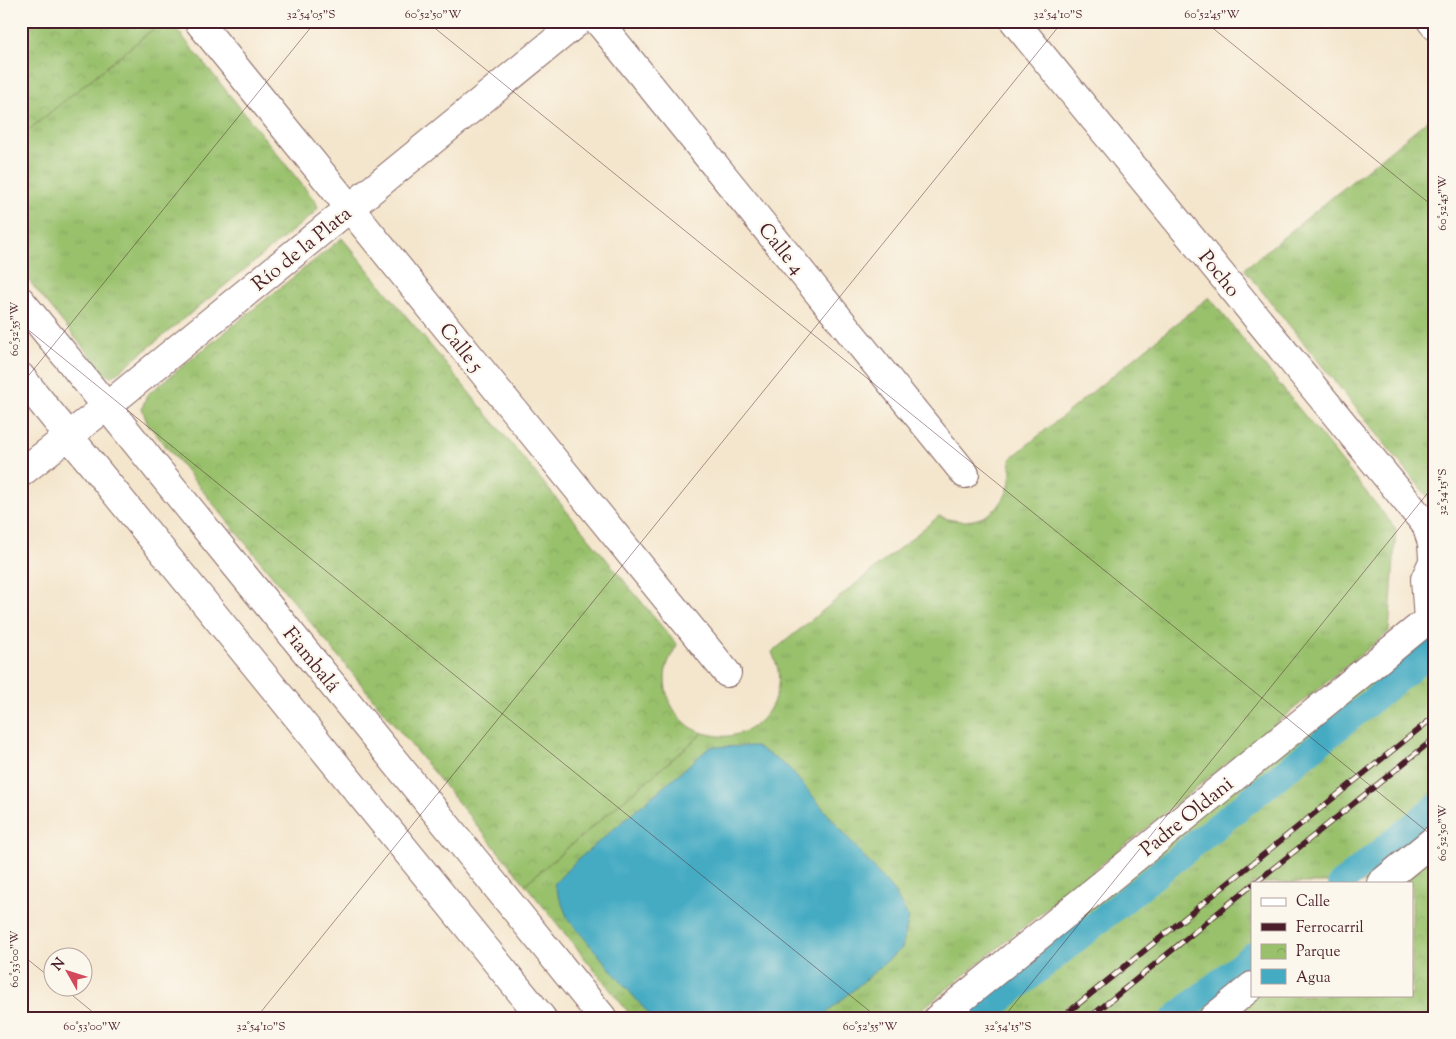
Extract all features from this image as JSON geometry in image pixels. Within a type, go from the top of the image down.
[{"type":"street","name":"Calle 5","points":[[198,21],[727,673]]},
{"type":"street","name":"Río de la Plata","points":[[21,473],[107,406],[579,21]]},
{"type":"street","name":"Calle 4","points":[[598,21],[966,474]]},
{"type":"street","name":"Pocho","points":[[1014,21],[1430,526],[1434,558],[1425,579],[1431,617]]},
{"type":"street","points":[[1431,21],[1435,26]]},
{"type":"street","name":"Fiambalá","points":[[21,301],[603,1018]]},
{"type":"street","points":[[21,377],[542,1018]]},
{"type":"street","name":"Padre Oldani","points":[[938,1018],[1431,617]]},
{"type":"street","points":[[1381,882],[1435,839]]},
{"type":"street","points":[[1213,1018],[1251,987]]},
{"type":"green space","points":[[21,21],[163,21],[21,136]]},
{"type":"green space","points":[[163,21],[170,21],[316,202],[318,208],[313,214],[111,376],[104,373],[21,271],[21,136]]},
{"type":"green space","points":[[1435,114],[1435,501],[1431,501],[1244,269]]},
{"type":"green space","points":[[342,238],[677,645],[666,671],[665,679],[668,696],[680,718],[703,733],[525,884],[147,423],[142,408],[147,395]]},
{"type":"green space","points":[[1209,297],[1396,529],[1389,632],[911,1018],[633,1018],[525,884],[703,733],[730,736],[744,732],[754,726],[768,711],[777,692],[778,670],[772,652],[939,516],[969,521],[993,511],[1002,501],[1008,489],[1011,475],[1010,459]]},
{"type":"green space","points":[[1435,614],[1435,839],[1382,882],[1251,882],[1251,987],[1213,1018],[938,1018]]},
{"type":"green space","points":[[1435,839],[1435,1018],[1213,1018],[1251,996],[1414,996],[1414,882],[1382,882]]},
{"type":"water","points":[[756,746],[788,767],[894,892],[909,918],[902,948],[821,1018],[652,1018],[568,919],[554,884],[575,862],[710,747]]},
{"type":"waterway","points":[[979,1018],[1435,650]]},
{"type":"waterway","points":[[1342,882],[1435,807]]},
{"type":"waterway","points":[[1174,1018],[1251,956]]},
{"type":"railway","points":[[1061,1018],[1435,716]]},
{"type":"railway","points":[[1256,882],[1435,738]]},
{"type":"railway","points":[[1089,1018],[1251,886]]}]
